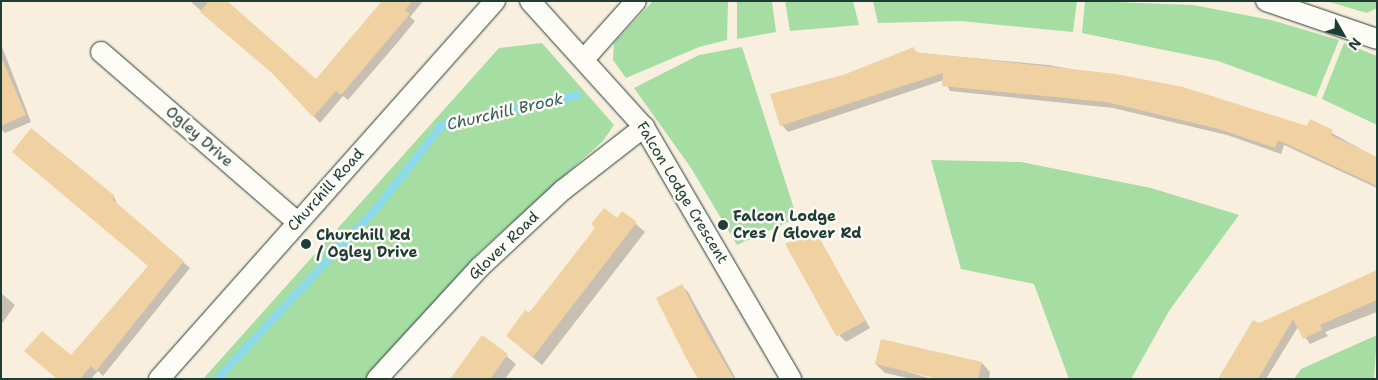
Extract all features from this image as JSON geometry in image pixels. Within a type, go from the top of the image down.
[{"type":"street","name":"Churchill Road","points":[[159,379],[495,1]]},
{"type":"street","name":"Falcon Lodge Crescent","points":[[530,1],[585,58],[644,127],[791,379]]},
{"type":"street","points":[[585,58],[636,1]]},
{"type":"street","points":[[1266,1],[1377,39]]},
{"type":"street","name":"Ogley Drive","points":[[101,52],[297,222]]},
{"type":"street","name":"Glover Road","points":[[378,379],[480,267],[563,190],[644,127]]},
{"type":"green space","points":[[653,1],[728,1],[727,40],[699,47],[626,78],[613,60],[614,43]]},
{"type":"green space","points":[[737,1],[772,1],[776,32],[737,39]]},
{"type":"green space","points":[[785,1],[853,1],[859,25],[790,31]]},
{"type":"green space","points":[[873,1],[1077,1],[1073,32],[960,21],[878,23]]},
{"type":"green space","points":[[1085,1],[1193,5],[1271,20],[1339,40],[1316,97],[1218,61],[1082,33]]},
{"type":"green space","points":[[1326,1],[1377,1],[1377,8],[1367,13]]},
{"type":"green space","points":[[542,43],[614,125],[603,141],[479,252],[367,379],[203,379],[499,48]]},
{"type":"green space","points":[[1344,43],[1377,56],[1377,125],[1322,99]]},
{"type":"green space","points":[[742,47],[797,218],[737,245],[691,168],[634,88],[699,55]]},
{"type":"green space","points":[[931,160],[1021,162],[1151,188],[1239,215],[1169,311],[1131,379],[1069,379],[1034,284],[961,269]]},
{"type":"green space","points":[[1377,335],[1374,379],[1294,379],[1301,369]]},
{"type":"building","points":[[209,1],[227,1],[316,79],[382,1],[412,1],[405,10],[410,14],[341,95],[336,91],[313,117],[272,73],[200,12]]},
{"type":"building","points":[[914,47],[915,52],[1116,74],[1183,87],[1307,126],[1310,119],[1333,130],[1331,135],[1377,157],[1377,186],[1278,140],[1275,148],[1219,129],[1106,102],[942,86],[943,73],[780,126],[770,94],[843,75]]},
{"type":"building","points":[[1,57],[26,115],[1,126]]},
{"type":"building","points":[[31,128],[115,196],[112,199],[184,261],[96,371],[91,366],[80,379],[57,379],[24,351],[42,331],[71,355],[148,266],[12,152]]},
{"type":"building","points":[[604,208],[617,218],[622,211],[637,222],[533,357],[506,336],[525,310],[529,313],[595,228],[591,224]]},
{"type":"building","points":[[814,228],[865,321],[837,337],[785,244]]},
{"type":"building","points":[[1377,270],[1377,300],[1320,325],[1322,330],[1303,339],[1293,319],[1258,379],[1218,379],[1253,320],[1259,323]]},
{"type":"building","points":[[682,284],[703,326],[734,379],[698,379],[686,358],[656,298]]},
{"type":"building","points":[[482,335],[508,354],[490,379],[450,379]]},
{"type":"building","points":[[881,339],[982,362],[978,379],[938,379],[875,364]]},
{"type":"waterway","name":"Churchill Brook","points":[[217,379],[380,204],[442,125],[578,95]]},
{"type":"place","name":"Falcon Lodge Cres / Glover Rd","points":[[723,225]]},
{"type":"place","name":"Churchill Rd / Ogley Drive","points":[[306,244]]}]
